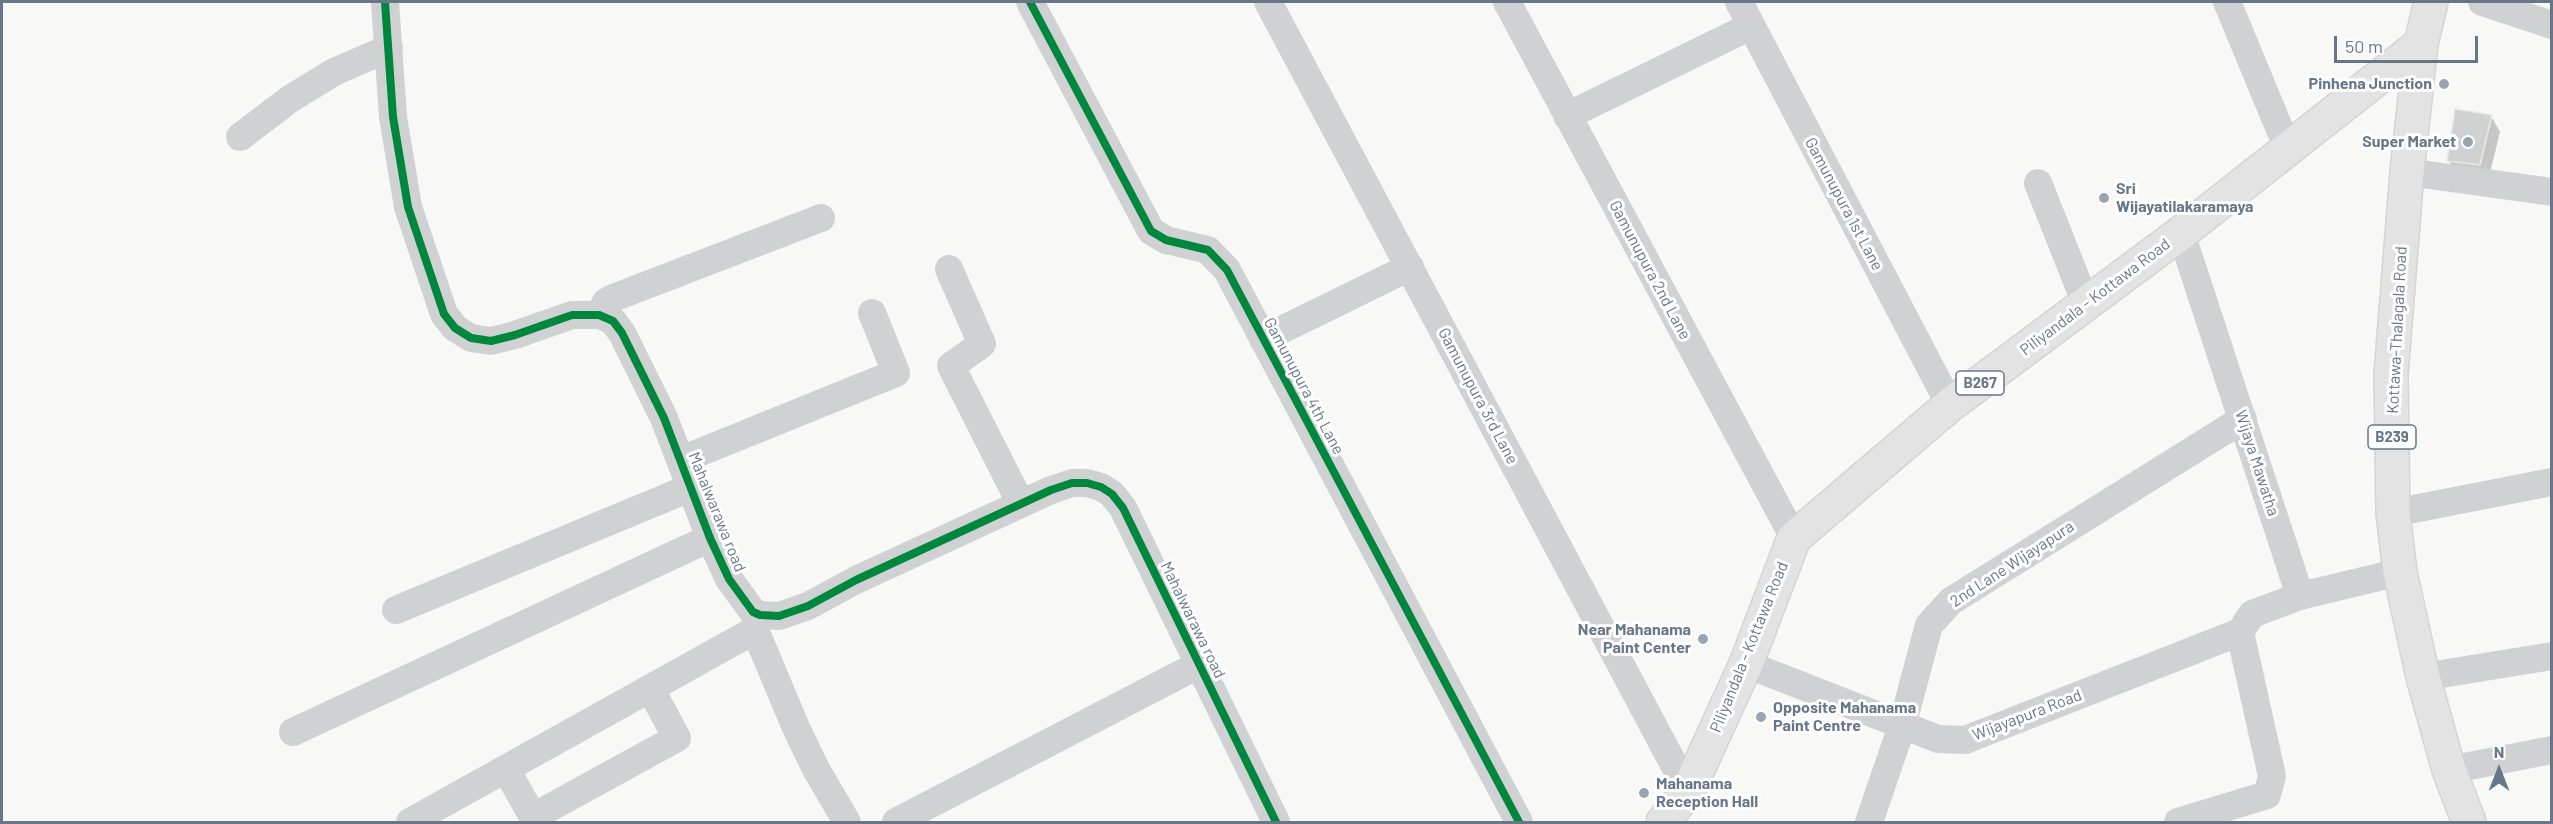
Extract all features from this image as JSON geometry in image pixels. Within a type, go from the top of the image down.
[{"type":"main road","name":"B239","points":[[2421,44],[2431,2]]},
{"type":"main road","name":"Piliyandala - Kottawa Road","points":[[1663,822],[1688,791],[1746,664],[1794,538],[1950,405],[2181,233],[2421,44]]},
{"type":"main road","name":"Kottawa-Thalagala Road","points":[[2421,44],[2407,172],[2391,375],[2393,513],[2400,572],[2423,677],[2449,770],[2469,822]]},
{"type":"street","points":[[385,2],[393,117],[408,207],[444,314],[455,328],[471,338],[491,341],[572,315],[599,315],[606,302],[612,298],[821,218]]},
{"type":"street","name":"Gamunupura 4th Lane","points":[[1030,2],[1151,231],[1166,240],[1208,250],[1227,270],[1519,822]]},
{"type":"street","name":"Gamunupura 3rd Lane","points":[[1269,2],[1688,791]]},
{"type":"street","name":"Gamunupura 2nd Lane","points":[[1507,2],[1794,538]]},
{"type":"street","points":[[2227,2],[2288,148]]},
{"type":"street","points":[[2482,2],[2552,25]]},
{"type":"street","points":[[1566,116],[1745,14]]},
{"type":"street","name":"Gamunupura 1st Lane","points":[[1745,14],[1950,405]]},
{"type":"street","points":[[240,137],[290,99],[334,72],[389,48]]},
{"type":"street","points":[[2407,172],[2552,192]]},
{"type":"street","points":[[2038,183],[2086,304]]},
{"type":"street","name":"Wijaya Mawatha","points":[[2181,233],[2300,596]]},
{"type":"street","points":[[1263,339],[1410,267]]},
{"type":"street","points":[[948,269],[982,344],[951,366],[1021,504]]},
{"type":"street","points":[[681,460],[896,373],[872,313]]},
{"type":"street","name":"Mahalwarawa road","points":[[599,315],[613,321],[622,333],[664,418],[710,538],[729,579],[758,622],[808,606],[856,580],[1072,483],[1088,483],[1112,494],[1123,508],[1276,822]]},
{"type":"street","name":"2nd Lane Wijayapura","points":[[1869,822],[1902,726],[1929,625],[1951,601],[2243,418]]},
{"type":"street","points":[[2393,513],[2552,482]]},
{"type":"street","points":[[396,610],[692,487]]},
{"type":"street","points":[[293,732],[710,538]]},
{"type":"street","points":[[2178,822],[2267,795],[2272,776],[2240,632],[2252,614],[2300,596],[2400,572]]},
{"type":"street","points":[[410,822],[650,688],[758,622],[807,750],[846,822]]},
{"type":"street","name":"Wijayapura Road","points":[[1746,664],[1938,739],[1965,740],[2240,632]]},
{"type":"street","points":[[2423,677],[2552,656]]},
{"type":"street","points":[[896,822],[1200,664]]},
{"type":"street","points":[[506,769],[530,820],[677,738],[650,688]]},
{"type":"street","points":[[2449,770],[2552,750]]},
{"type":"building","name":"Super Market","points":[[2455,109],[2492,115],[2480,165],[2447,161]]},
{"type":"cycle path","points":[[385,2],[393,117],[408,207],[444,314],[455,328],[471,338],[491,341],[572,315],[599,315],[613,321],[622,333],[664,418],[710,538],[729,579],[753,612],[760,615],[779,616],[808,606],[856,580],[1051,490],[1072,483],[1087,483],[1101,487],[1112,494],[1123,508],[1276,822]]},
{"type":"cycle path","points":[[1030,2],[1151,231],[1166,240],[1208,250],[1227,270],[1519,822]]},
{"type":"place","name":"Pinhena Junction","points":[[2444,84]]},
{"type":"place","name":"Super Market","points":[[2468,142]]},
{"type":"place","name":"Sri Wijayatilakaramaya","points":[[2104,198]]},
{"type":"place","name":"Near Mahanama Paint Center","points":[[1703,639]]},
{"type":"place","name":"Opposite Mahanama Paint Centre","points":[[1761,717]]},
{"type":"place","name":"Mahanama Reception Hall","points":[[1644,793]]}]
